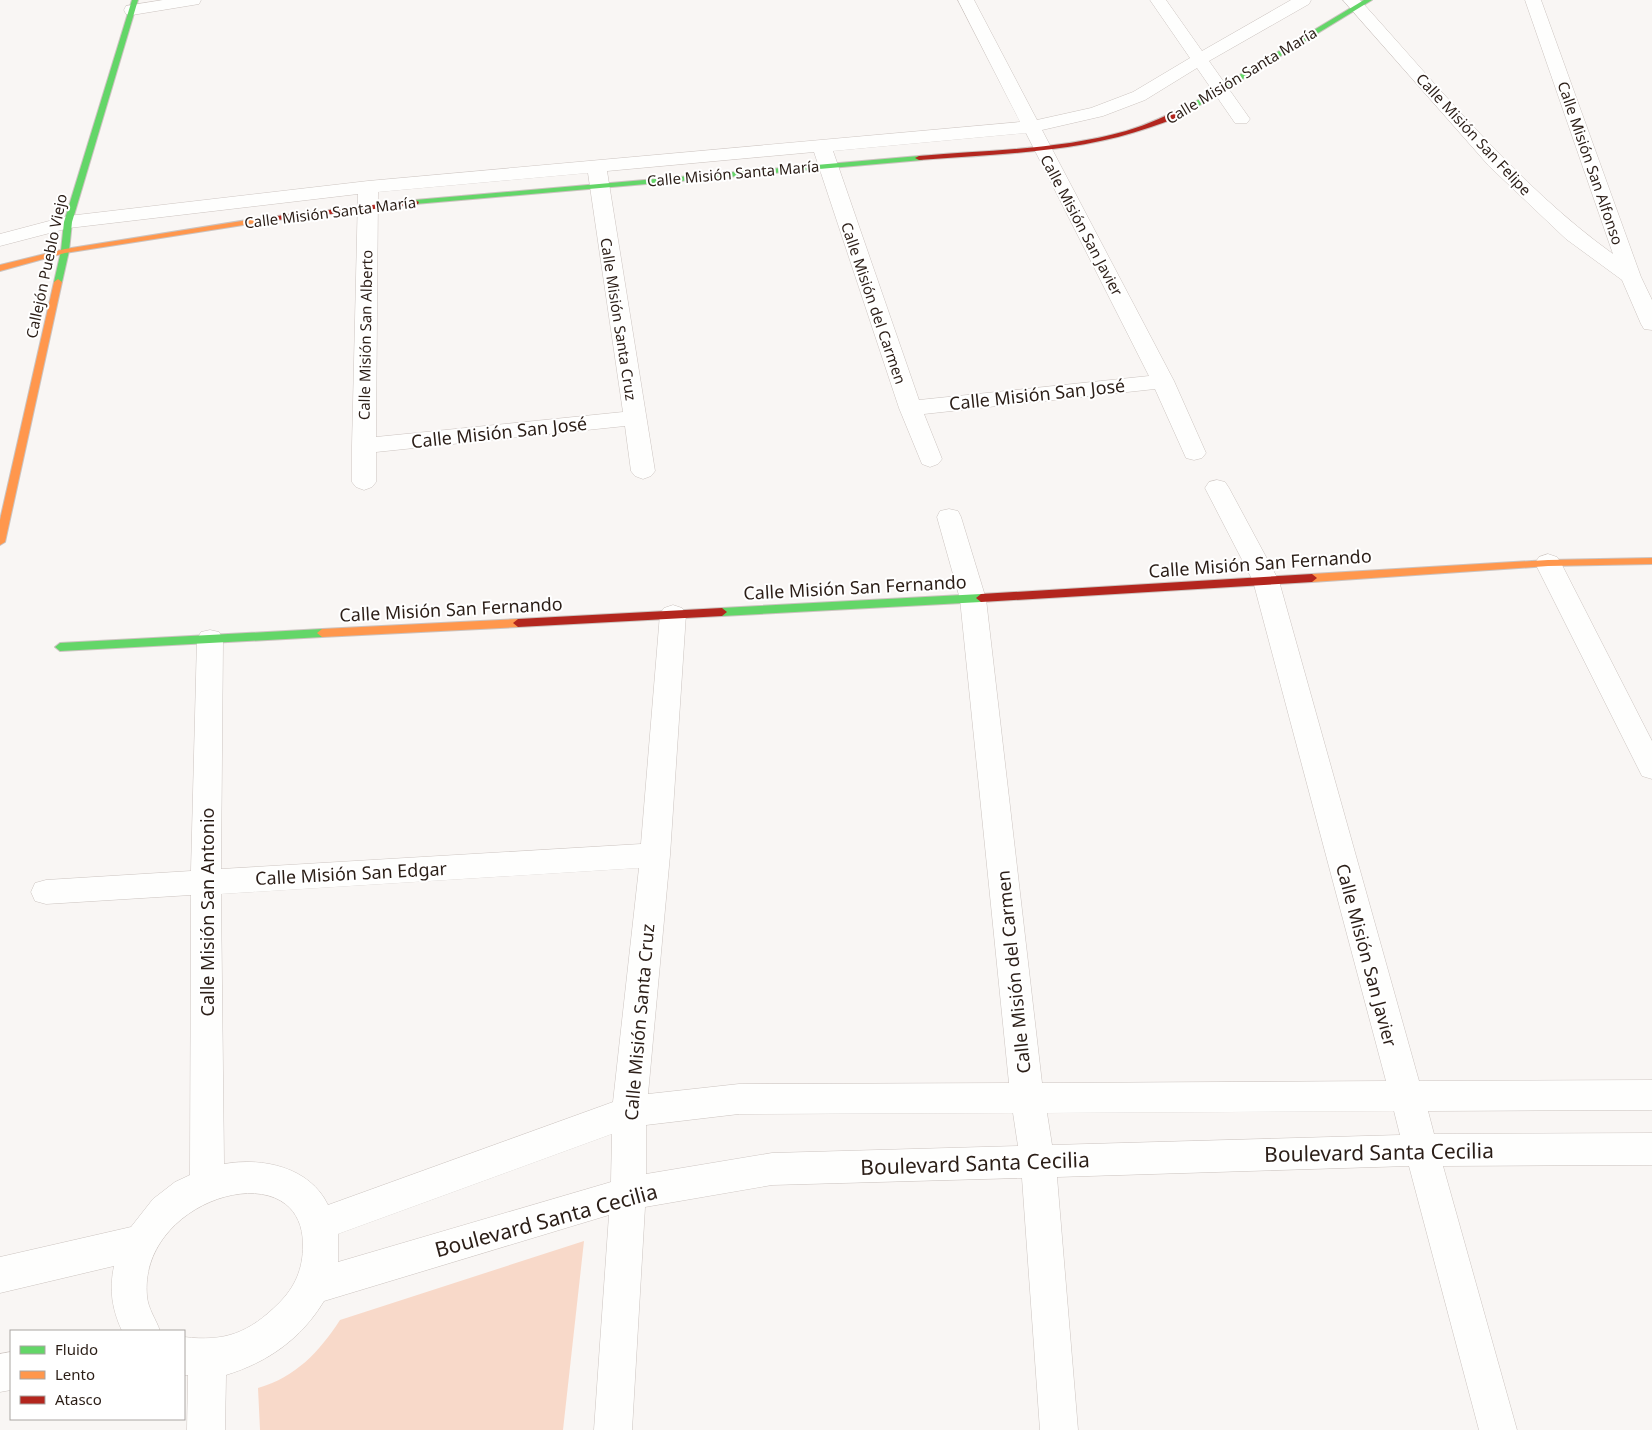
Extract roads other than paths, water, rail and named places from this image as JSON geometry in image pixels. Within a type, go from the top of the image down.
[{"type":"street","points":[[133,5],[192,0]]},
{"type":"street","name":"Calle Misión San Javier","points":[[966,0],[1163,381],[1194,453]]},
{"type":"street","points":[[1158,0],[1198,60],[1241,119]]},
{"type":"street","name":"Calle Misión Santa María","points":[[824,156],[1031,127],[1097,112],[1139,96],[1303,0]]},
{"type":"street","name":"Calle Misión San Alfonso","points":[[1533,0],[1631,277],[1652,324]]},
{"type":"street","name":"Calle Misión Santa María","points":[[0,240],[68,222],[824,156],[1041,147],[1122,136],[1176,115],[1220,90],[1359,2]]},
{"type":"street","name":"Calle Misión San Felipe","points":[[1359,2],[1496,162],[1573,235],[1631,277]]},
{"type":"street","name":"Callejón Pueblo Viejo","points":[[0,542],[65,251],[68,222],[133,5]]},
{"type":"street","name":"Calle Misión del Carmen","points":[[824,156],[910,408],[930,459]]},
{"type":"street","name":"Calle Misión Santa Cruz","points":[[598,176],[643,471]]},
{"type":"street","name":"Calle Misión Santa María","points":[[0,268],[65,251],[244,222],[368,197]]},
{"type":"street","name":"Calle Misión San Alberto","points":[[364,482],[368,197]]},
{"type":"street","name":"Calle Misión San José","points":[[910,408],[1163,381]]},
{"type":"street","name":"Calle Misión San José","points":[[364,446],[634,418]]},
{"type":"street","name":"Calle Misión San Javier","points":[[1217,488],[1266,581],[1498,1430]]},
{"type":"street","name":"Calle Misión del Carmen","points":[[948,517],[973,599],[1027,1097],[1038,1161],[1059,1430]]},
{"type":"street","name":"Calle Misión San Fernando","points":[[60,647],[973,599],[1548,563],[1652,561]]},
{"type":"street","points":[[1548,563],[1652,768]]},
{"type":"street","name":"Calle Misión Santa Cruz","points":[[613,1430],[628,1194],[629,1112],[656,855],[673,614]]},
{"type":"street","name":"Calle Misión San Antonio","points":[[207,1185],[206,882],[210,639]]},
{"type":"street","name":"Calle Misión San Edgar","points":[[46,892],[656,855]]},
{"type":"street","points":[[318,1226],[629,1112],[678,1104],[739,1099],[1652,1095]]},
{"type":"street","name":"Boulevard Santa Cecilia","points":[[313,1287],[628,1194],[772,1169],[1421,1150],[1652,1149]]},
{"type":"street","points":[[141,1330],[135,1322],[128,1297],[131,1268],[141,1242],[159,1217],[181,1198],[207,1185],[233,1177],[257,1177],[281,1182],[299,1194],[315,1212],[321,1235],[320,1261],[313,1287],[294,1314],[269,1336],[239,1352],[195,1358],[206,1430]]},
{"type":"street","points":[[0,1275],[141,1242]]}]
